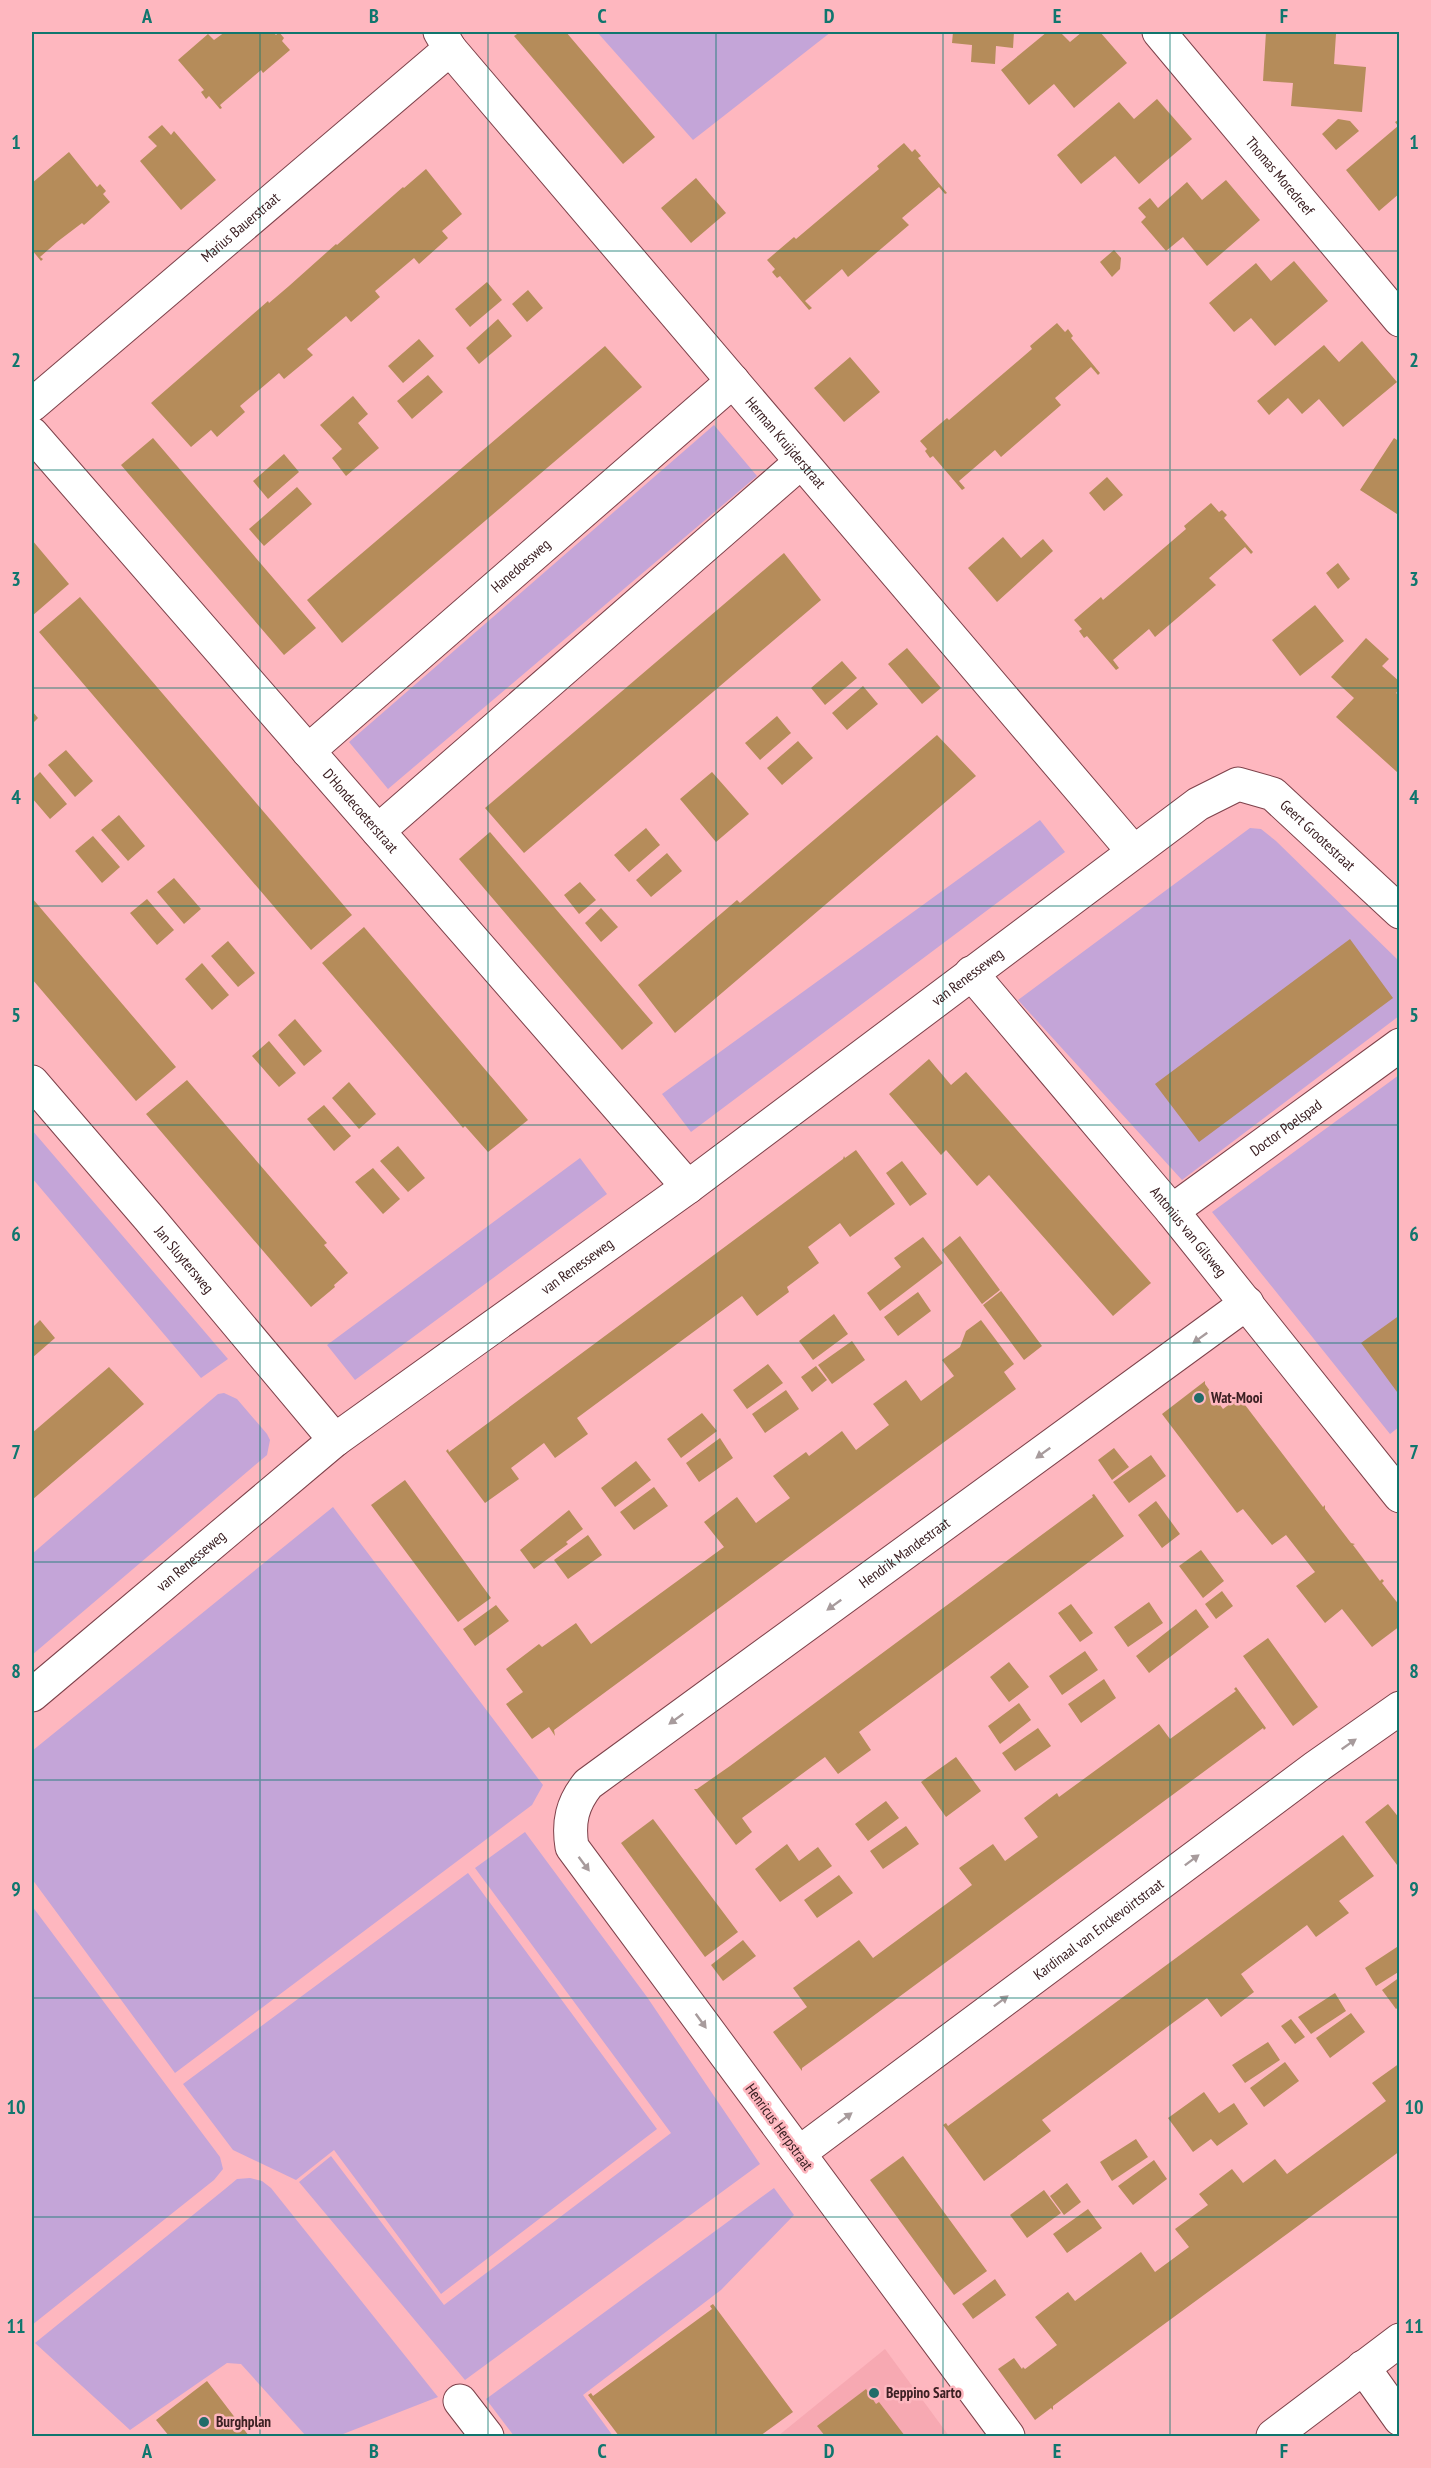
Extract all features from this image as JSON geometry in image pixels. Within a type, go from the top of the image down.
[{"type":"street","name":"Thomas Moredreef","points":[[1159,32],[1400,320]]},
{"type":"street","name":"Herman Kruijderstraat","points":[[445,40],[801,462],[1134,851]]},
{"type":"street","name":"Marius Bauerstraat","points":[[32,405],[445,40]]},
{"type":"street","name":"Hanedoesweg","points":[[308,751],[733,381]]},
{"type":"street","name":"D'Hondecoeterstraat","points":[[32,434],[688,1187]]},
{"type":"street","points":[[378,831],[801,462]]},
{"type":"street","name":"Geert Grootestraat","points":[[1134,851],[1198,804],[1238,784],[1273,794],[1400,912]]},
{"type":"street","name":"van Renesseweg","points":[[32,1695],[334,1440],[688,1187],[1134,851]]},
{"type":"street","name":"Antonius van Gilsweg","points":[[971,973],[1395,1480]]},
{"type":"street","name":"Doctor Poelspad","points":[[1172,1211],[1400,1045]]},
{"type":"street","name":"Jan Sluytersweg","points":[[32,1082],[334,1440]]},
{"type":"street","name":"Hendrik Mandestraat","points":[[572,1810],[578,1796],[588,1784],[1247,1303]]},
{"type":"street","name":"Kardinaal van Enckevoirtstraat","points":[[799,2153],[1297,1781],[1400,1708]]},
{"type":"street","name":"Henricus Herpstraat","points":[[572,1810],[569,1829],[572,1847],[1008,2436]]},
{"type":"street","points":[[1273,2436],[1400,2340]]},
{"type":"street","points":[[1363,2367],[1400,2420]]},
{"type":"street","points":[[460,2401],[487,2436]]},
{"type":"shaded area","points":[[597,32],[831,32],[693,140]]},
{"type":"shaded area","points":[[714,425],[757,476],[388,789],[349,742]]},
{"type":"shaded area","points":[[1040,820],[1065,852],[691,1132],[662,1094]]},
{"type":"shaded area","points":[[1250,828],[1261,829],[1276,841],[1399,961],[1399,1016],[1182,1180],[1018,1000]]},
{"type":"shaded area","points":[[1399,1075],[1399,1427],[1390,1434],[1212,1212]]},
{"type":"shaded area","points":[[32,1130],[228,1359],[201,1378],[32,1178]]},
{"type":"shaded area","points":[[580,1158],[607,1194],[355,1380],[327,1345]]},
{"type":"shaded area","points":[[224,1393],[237,1399],[267,1434],[270,1440],[267,1455],[32,1655],[32,1554],[218,1394]]},
{"type":"shaded area","points":[[333,1507],[543,1785],[532,1805],[175,2073],[32,1879],[32,1751]]},
{"type":"shaded area","points":[[525,1832],[647,1997],[760,2164],[465,2380],[299,2182],[331,2156],[444,2305],[671,2133],[475,1868]]},
{"type":"shaded area","points":[[468,1873],[657,2129],[441,2294],[334,2150],[296,2180],[233,2150],[183,2084]]},
{"type":"shaded area","points":[[32,1906],[220,2157],[223,2169],[214,2180],[32,2325]]},
{"type":"shaded area","points":[[250,2178],[262,2181],[271,2188],[438,2397],[338,2436],[306,2436],[241,2364],[227,2363],[130,2430],[35,2343],[237,2179]]},
{"type":"shaded area","points":[[774,2188],[794,2215],[721,2290],[583,2395],[613,2436],[514,2436],[486,2399]]},
{"type":"shaded area","name":"Beppino Sarto","points":[[885,2349],[949,2436],[778,2436]]},
{"type":"building","points":[[225,32],[273,32],[276,35],[279,32],[284,38],[282,41],[290,50],[263,73],[261,70],[220,105],[222,108],[220,109],[209,96],[206,99],[201,92],[204,90],[178,60],[208,34],[214,40]]},
{"type":"building","points":[[520,32],[566,32],[655,137],[623,164],[514,36]]},
{"type":"building","points":[[953,32],[1014,32],[1013,48],[996,46],[995,64],[971,62],[972,45],[952,43]]},
{"type":"building","points":[[1047,32],[1060,32],[1070,42],[1082,32],[1100,32],[1127,63],[1074,108],[1054,84],[1029,105],[1001,70]]},
{"type":"building","points":[[1266,32],[1336,34],[1334,64],[1366,67],[1362,112],[1291,106],[1293,83],[1263,81]]},
{"type":"building","points":[[1157,99],[1192,139],[1139,184],[1115,156],[1081,184],[1057,155],[1119,102],[1134,119]]},
{"type":"building","points":[[1338,119],[1350,121],[1359,131],[1336,150],[1322,134]]},
{"type":"building","points":[[1400,119],[1400,193],[1379,211],[1346,170],[1398,126],[1395,122]]},
{"type":"building","points":[[162,125],[171,135],[174,131],[216,180],[181,210],[140,161],[157,146],[148,137]]},
{"type":"building","points":[[904,143],[912,152],[915,149],[921,156],[918,158],[947,193],[945,194],[939,187],[902,218],[909,225],[848,277],[842,269],[805,301],[812,308],[809,310],[780,276],[777,278],[772,272],[775,269],[767,260],[794,237],[796,239],[879,169],[877,166]]},
{"type":"building","points":[[69,152],[97,187],[100,184],[106,191],[103,194],[110,202],[84,225],[82,223],[57,242],[40,257],[43,259],[41,261],[32,250],[32,183]]},
{"type":"building","points":[[426,169],[462,214],[442,231],[448,238],[419,264],[414,258],[375,291],[380,297],[351,322],[346,316],[307,349],[313,355],[284,379],[279,373],[240,406],[245,412],[217,437],[211,430],[191,447],[151,403],[268,301],[269,303]]},
{"type":"building","points":[[696,178],[726,213],[691,243],[661,208]]},
{"type":"building","points":[[1226,180],[1260,220],[1207,266],[1183,237],[1166,251],[1141,222],[1146,217],[1138,208],[1150,198],[1158,208],[1187,182],[1202,200]]},
{"type":"building","points":[[1114,250],[1121,258],[1120,269],[1112,277],[1100,262]]},
{"type":"building","points":[[1294,261],[1328,301],[1275,346],[1251,318],[1234,332],[1209,303],[1256,263],[1271,281]]},
{"type":"building","points":[[487,282],[502,300],[470,327],[455,309]]},
{"type":"building","points":[[528,290],[543,308],[527,322],[512,304]]},
{"type":"building","points":[[498,319],[512,336],[479,364],[466,348]]},
{"type":"building","points":[[1057,323],[1065,332],[1068,329],[1073,336],[1071,338],[1100,373],[1098,375],[1091,367],[1055,398],[1061,405],[1001,457],[995,450],[959,481],[965,488],[962,490],[933,456],[930,458],[925,451],[927,449],[920,441],[947,418],[949,420],[1032,349],[1030,346]]},
{"type":"building","points":[[419,339],[434,356],[403,383],[388,366]]},
{"type":"building","points":[[1362,341],[1397,382],[1343,427],[1319,399],[1302,414],[1288,398],[1269,415],[1257,401],[1324,345],[1339,362]]},
{"type":"building","points":[[605,346],[642,387],[342,643],[307,600]]},
{"type":"building","points":[[850,357],[880,392],[844,422],[814,388]]},
{"type":"building","points":[[428,375],[443,392],[412,419],[397,401]]},
{"type":"building","points":[[353,396],[368,414],[358,423],[379,448],[346,476],[332,458],[342,449],[320,425]]},
{"type":"building","points":[[153,438],[316,628],[284,655],[121,465]]},
{"type":"building","points":[[1394,438],[1400,442],[1400,516],[1360,490]]},
{"type":"building","points":[[284,454],[299,472],[268,499],[253,481]]},
{"type":"building","points":[[1107,477],[1123,495],[1104,511],[1089,493]]},
{"type":"building","points":[[297,487],[312,504],[264,546],[249,529]]},
{"type":"building","points":[[1211,503],[1219,512],[1222,510],[1227,515],[1224,518],[1253,552],[1251,554],[1245,547],[1209,578],[1216,585],[1155,637],[1149,629],[1113,660],[1119,668],[1116,670],[1087,636],[1084,638],[1079,631],[1082,629],[1074,620],[1101,597],[1103,600],[1144,565],[1186,529],[1184,526]]},
{"type":"building","points":[[1003,537],[1021,558],[1043,539],[1053,551],[997,602],[968,568]]},
{"type":"building","points":[[32,540],[69,584],[32,616]]},
{"type":"building","points":[[784,553],[821,600],[524,853],[485,808]]},
{"type":"building","points":[[1338,563],[1350,579],[1338,589],[1326,573]]},
{"type":"building","points":[[80,597],[352,915],[311,950],[39,632]]},
{"type":"building","points":[[1315,605],[1344,641],[1300,676],[1272,640]]},
{"type":"building","points":[[1366,638],[1389,659],[1382,666],[1400,682],[1400,689],[1396,693],[1400,696],[1400,770],[1397,772],[1336,717],[1354,698],[1331,677]]},
{"type":"building","points":[[907,648],[941,688],[922,704],[888,664]]},
{"type":"building","points":[[842,661],[857,678],[825,705],[811,688]]},
{"type":"building","points":[[863,686],[878,704],[847,730],[832,713]]},
{"type":"building","points":[[32,711],[38,718],[32,724]]},
{"type":"building","points":[[777,716],[791,733],[760,760],[745,743]]},
{"type":"building","points":[[937,735],[976,776],[675,1033],[638,985],[737,900],[740,903]]},
{"type":"building","points":[[798,741],[813,758],[782,785],[767,768]]},
{"type":"building","points":[[66,750],[93,781],[75,797],[48,765]]},
{"type":"building","points":[[40,772],[67,804],[50,819],[32,798],[32,780]]},
{"type":"building","points":[[712,772],[749,814],[716,842],[680,799]]},
{"type":"building","points":[[119,815],[145,846],[128,861],[101,830]]},
{"type":"building","points":[[646,828],[660,845],[629,872],[614,855]]},
{"type":"building","points":[[490,832],[653,1023],[622,1050],[459,859]]},
{"type":"building","points":[[93,836],[120,867],[102,883],[75,851]]},
{"type":"building","points":[[667,853],[682,871],[651,897],[636,880]]},
{"type":"building","points":[[174,878],[201,909],[184,924],[157,892]]},
{"type":"building","points":[[580,882],[596,900],[579,914],[564,895]]},
{"type":"building","points":[[32,898],[176,1067],[136,1101],[32,979]]},
{"type":"building","points":[[147,899],[174,930],[157,945],[130,913]]},
{"type":"building","points":[[601,908],[618,927],[601,942],[585,923]]},
{"type":"building","points":[[364,927],[528,1120],[488,1152],[465,1126],[463,1128],[322,963]]},
{"type":"building","points":[[1350,939],[1393,998],[1199,1142],[1155,1084]]},
{"type":"building","points":[[228,941],[255,973],[238,987],[211,956]]},
{"type":"building","points":[[202,963],[229,995],[212,1010],[185,979]]},
{"type":"building","points":[[295,1019],[322,1051],[304,1066],[278,1035]]},
{"type":"building","points":[[269,1041],[296,1073],[279,1087],[252,1056]]},
{"type":"building","points":[[929,1059],[951,1085],[966,1072],[1151,1283],[1113,1316],[989,1175],[977,1186],[946,1150],[941,1155],[889,1094]]},
{"type":"building","points":[[187,1080],[327,1243],[324,1245],[348,1273],[311,1307],[146,1114]]},
{"type":"building","points":[[349,1082],[376,1114],[359,1129],[332,1098]]},
{"type":"building","points":[[324,1105],[351,1136],[334,1151],[307,1119]]},
{"type":"building","points":[[398,1146],[425,1178],[408,1192],[380,1161]]},
{"type":"building","points":[[856,1150],[895,1204],[850,1237],[840,1223],[808,1247],[819,1263],[787,1287],[789,1292],[757,1316],[742,1296],[577,1418],[588,1434],[555,1458],[544,1443],[511,1468],[519,1479],[485,1503],[446,1451],[448,1449],[449,1452],[843,1159],[844,1156],[845,1158]]},
{"type":"building","points":[[902,1161],[927,1194],[910,1206],[886,1173]]},
{"type":"building","points":[[373,1168],[400,1199],[383,1214],[355,1182]]},
{"type":"building","points":[[960,1236],[1000,1290],[982,1304],[942,1250]]},
{"type":"building","points":[[923,1237],[943,1263],[880,1311],[867,1293],[901,1267],[894,1258]]},
{"type":"building","points":[[1001,1291],[1042,1346],[1024,1360],[983,1305]]},
{"type":"building","points":[[918,1292],[931,1311],[898,1336],[884,1317]]},
{"type":"building","points":[[834,1314],[848,1334],[813,1360],[799,1341]]},
{"type":"building","points":[[1400,1315],[1400,1396],[1361,1343]]},
{"type":"building","points":[[40,1320],[55,1338],[32,1358],[32,1328]]},
{"type":"building","points":[[981,1320],[1014,1364],[1004,1372],[1016,1389],[554,1730],[555,1736],[549,1727],[532,1739],[506,1704],[523,1692],[506,1669],[539,1644],[542,1647],[576,1623],[591,1644],[724,1547],[704,1522],[737,1497],[756,1523],[790,1498],[773,1476],[806,1452],[809,1456],[842,1431],[856,1450],[889,1425],[873,1404],[906,1380],[921,1401],[954,1376],[942,1360],[960,1347],[966,1331]]},
{"type":"building","points":[[852,1341],[865,1360],[832,1384],[818,1365]]},
{"type":"building","points":[[768,1364],[783,1383],[747,1409],[733,1390]]},
{"type":"building","points":[[816,1366],[827,1380],[812,1392],[801,1377]]},
{"type":"building","points":[[109,1367],[144,1404],[32,1500],[32,1433]]},
{"type":"building","points":[[1205,1381],[1223,1409],[1239,1397],[1323,1507],[1325,1505],[1325,1509],[1351,1543],[1355,1544],[1353,1545],[1380,1581],[1382,1579],[1384,1581],[1382,1583],[1400,1606],[1400,1626],[1372,1647],[1342,1609],[1325,1623],[1296,1586],[1315,1572],[1286,1535],[1272,1545],[1243,1509],[1237,1513],[1162,1414]]},
{"type":"building","points":[[786,1390],[799,1409],[765,1433],[752,1414]]},
{"type":"building","points":[[702,1413],[717,1431],[681,1458],[667,1439]]},
{"type":"building","points":[[720,1438],[733,1458],[699,1482],[686,1463]]},
{"type":"building","points":[[1114,1448],[1129,1467],[1112,1480],[1098,1460]]},
{"type":"building","points":[[1151,1455],[1166,1476],[1129,1503],[1113,1482]]},
{"type":"building","points":[[636,1461],[651,1480],[615,1507],[601,1488]]},
{"type":"building","points":[[405,1480],[491,1598],[458,1622],[371,1505]]},
{"type":"building","points":[[654,1487],[668,1506],[634,1530],[620,1512]]},
{"type":"building","points":[[1094,1494],[1124,1536],[859,1732],[871,1750],[838,1774],[825,1757],[742,1818],[752,1832],[736,1845],[694,1789],[730,1766],[1093,1497]]},
{"type":"building","points":[[1156,1501],[1180,1534],[1162,1548],[1138,1515]]},
{"type":"building","points":[[569,1510],[583,1529],[566,1542],[568,1544],[534,1569],[520,1550]]},
{"type":"building","points":[[588,1535],[602,1555],[568,1579],[554,1560]]},
{"type":"building","points":[[1201,1550],[1224,1581],[1203,1598],[1179,1566]]},
{"type":"building","points":[[1222,1591],[1233,1606],[1216,1619],[1205,1604]]},
{"type":"building","points":[[1149,1602],[1163,1623],[1128,1647],[1114,1627]]},
{"type":"building","points":[[1071,1604],[1093,1633],[1080,1642],[1058,1613]]},
{"type":"building","points":[[496,1605],[509,1621],[475,1646],[463,1629]]},
{"type":"building","points":[[1196,1609],[1209,1627],[1149,1673],[1136,1656]]},
{"type":"building","points":[[1268,1638],[1318,1707],[1293,1726],[1243,1656]]},
{"type":"building","points":[[1085,1651],[1098,1670],[1062,1695],[1049,1676]]},
{"type":"building","points":[[1009,1662],[1029,1687],[1009,1702],[990,1677]]},
{"type":"building","points":[[1104,1679],[1116,1698],[1081,1723],[1068,1704]]},
{"type":"building","points":[[1236,1687],[1266,1728],[1264,1730],[1263,1728],[802,2068],[802,2071],[773,2032],[807,2007],[793,1988],[859,1940],[873,1958],[972,1885],[959,1868],[993,1844],[1005,1861],[1038,1837],[1024,1818],[1057,1793],[1059,1797],[1159,1724],[1170,1739],[1236,1691],[1234,1689]]},
{"type":"building","points":[[1019,1703],[1031,1720],[1000,1744],[988,1726]]},
{"type":"building","points":[[1038,1728],[1051,1746],[1015,1771],[1002,1753]]},
{"type":"building","points":[[956,1757],[981,1791],[946,1817],[921,1782]]},
{"type":"building","points":[[886,1801],[899,1818],[868,1841],[855,1824]]},
{"type":"building","points":[[1388,1804],[1400,1819],[1400,1869],[1365,1822]]},
{"type":"building","points":[[653,1819],[738,1932],[705,1957],[621,1843]]},
{"type":"building","points":[[906,1826],[919,1844],[883,1869],[870,1851]]},
{"type":"building","points":[[1343,1835],[1374,1876],[1339,1901],[1349,1913],[1316,1937],[1307,1925],[1241,1974],[1254,1992],[1221,2017],[1207,1998],[1174,2022],[1042,2120],[1051,2131],[984,2181],[943,2125],[946,2123],[948,2126]]},
{"type":"building","points":[[787,1844],[799,1861],[818,1847],[832,1866],[780,1902],[755,1869]]},
{"type":"building","points":[[839,1875],[853,1893],[817,1918],[804,1900]]},
{"type":"building","points":[[743,1940],[756,1956],[723,1981],[711,1965]]},
{"type":"building","points":[[1400,1945],[1400,1971],[1376,1986],[1365,1968]]},
{"type":"building","points":[[1400,1977],[1400,2006],[1396,2009],[1382,1990]]},
{"type":"building","points":[[1335,1993],[1346,2011],[1311,2034],[1298,2017]]},
{"type":"building","points":[[1351,2013],[1365,2032],[1330,2058],[1316,2038]]},
{"type":"building","points":[[1291,2019],[1305,2037],[1295,2044],[1281,2026]]},
{"type":"building","points":[[1268,2042],[1280,2060],[1245,2083],[1232,2065]]},
{"type":"building","points":[[1285,2062],[1299,2081],[1264,2107],[1250,2088]]},
{"type":"building","points":[[1400,2063],[1400,2151],[1053,2406],[1053,2410],[1051,2408],[1035,2420],[998,2369],[1014,2358],[1022,2369],[1023,2367],[1025,2369],[1057,2345],[1035,2317],[1068,2292],[1075,2301],[1141,2252],[1155,2272],[1189,2247],[1175,2229],[1208,2205],[1199,2194],[1232,2169],[1243,2183],[1275,2159],[1287,2174],[1386,2101],[1372,2083]]},
{"type":"building","points":[[1204,2092],[1219,2113],[1234,2103],[1248,2124],[1217,2146],[1211,2139],[1193,2152],[1168,2118]]},
{"type":"building","points":[[1136,2139],[1148,2157],[1112,2181],[1100,2162]]},
{"type":"building","points":[[903,2156],[987,2271],[954,2295],[870,2180]]},
{"type":"building","points":[[1154,2160],[1167,2179],[1133,2205],[1118,2186]]},
{"type":"building","points":[[1067,2183],[1081,2202],[1064,2215],[1050,2196]]},
{"type":"building","points":[[1044,2190],[1061,2213],[1027,2238],[1010,2215]]},
{"type":"building","points":[[1088,2209],[1102,2228],[1067,2253],[1053,2234]]},
{"type":"building","points":[[995,2279],[1006,2295],[973,2319],[962,2304]]},
{"type":"building","points":[[713,2304],[793,2412],[760,2436],[619,2436],[588,2395],[591,2393],[593,2396],[712,2309],[710,2306]]},
{"type":"building","points":[[207,2381],[249,2436],[169,2436],[156,2420]]},
{"type":"building","points":[[866,2389],[876,2404],[879,2402],[905,2436],[825,2436],[817,2426]]},
{"type":"place","name":"Wat-Mooi","points":[[1199,1398]]},
{"type":"place","name":"Beppino Sarto","points":[[874,2393]]},
{"type":"place","name":"Burghplan","points":[[204,2422]]}]
